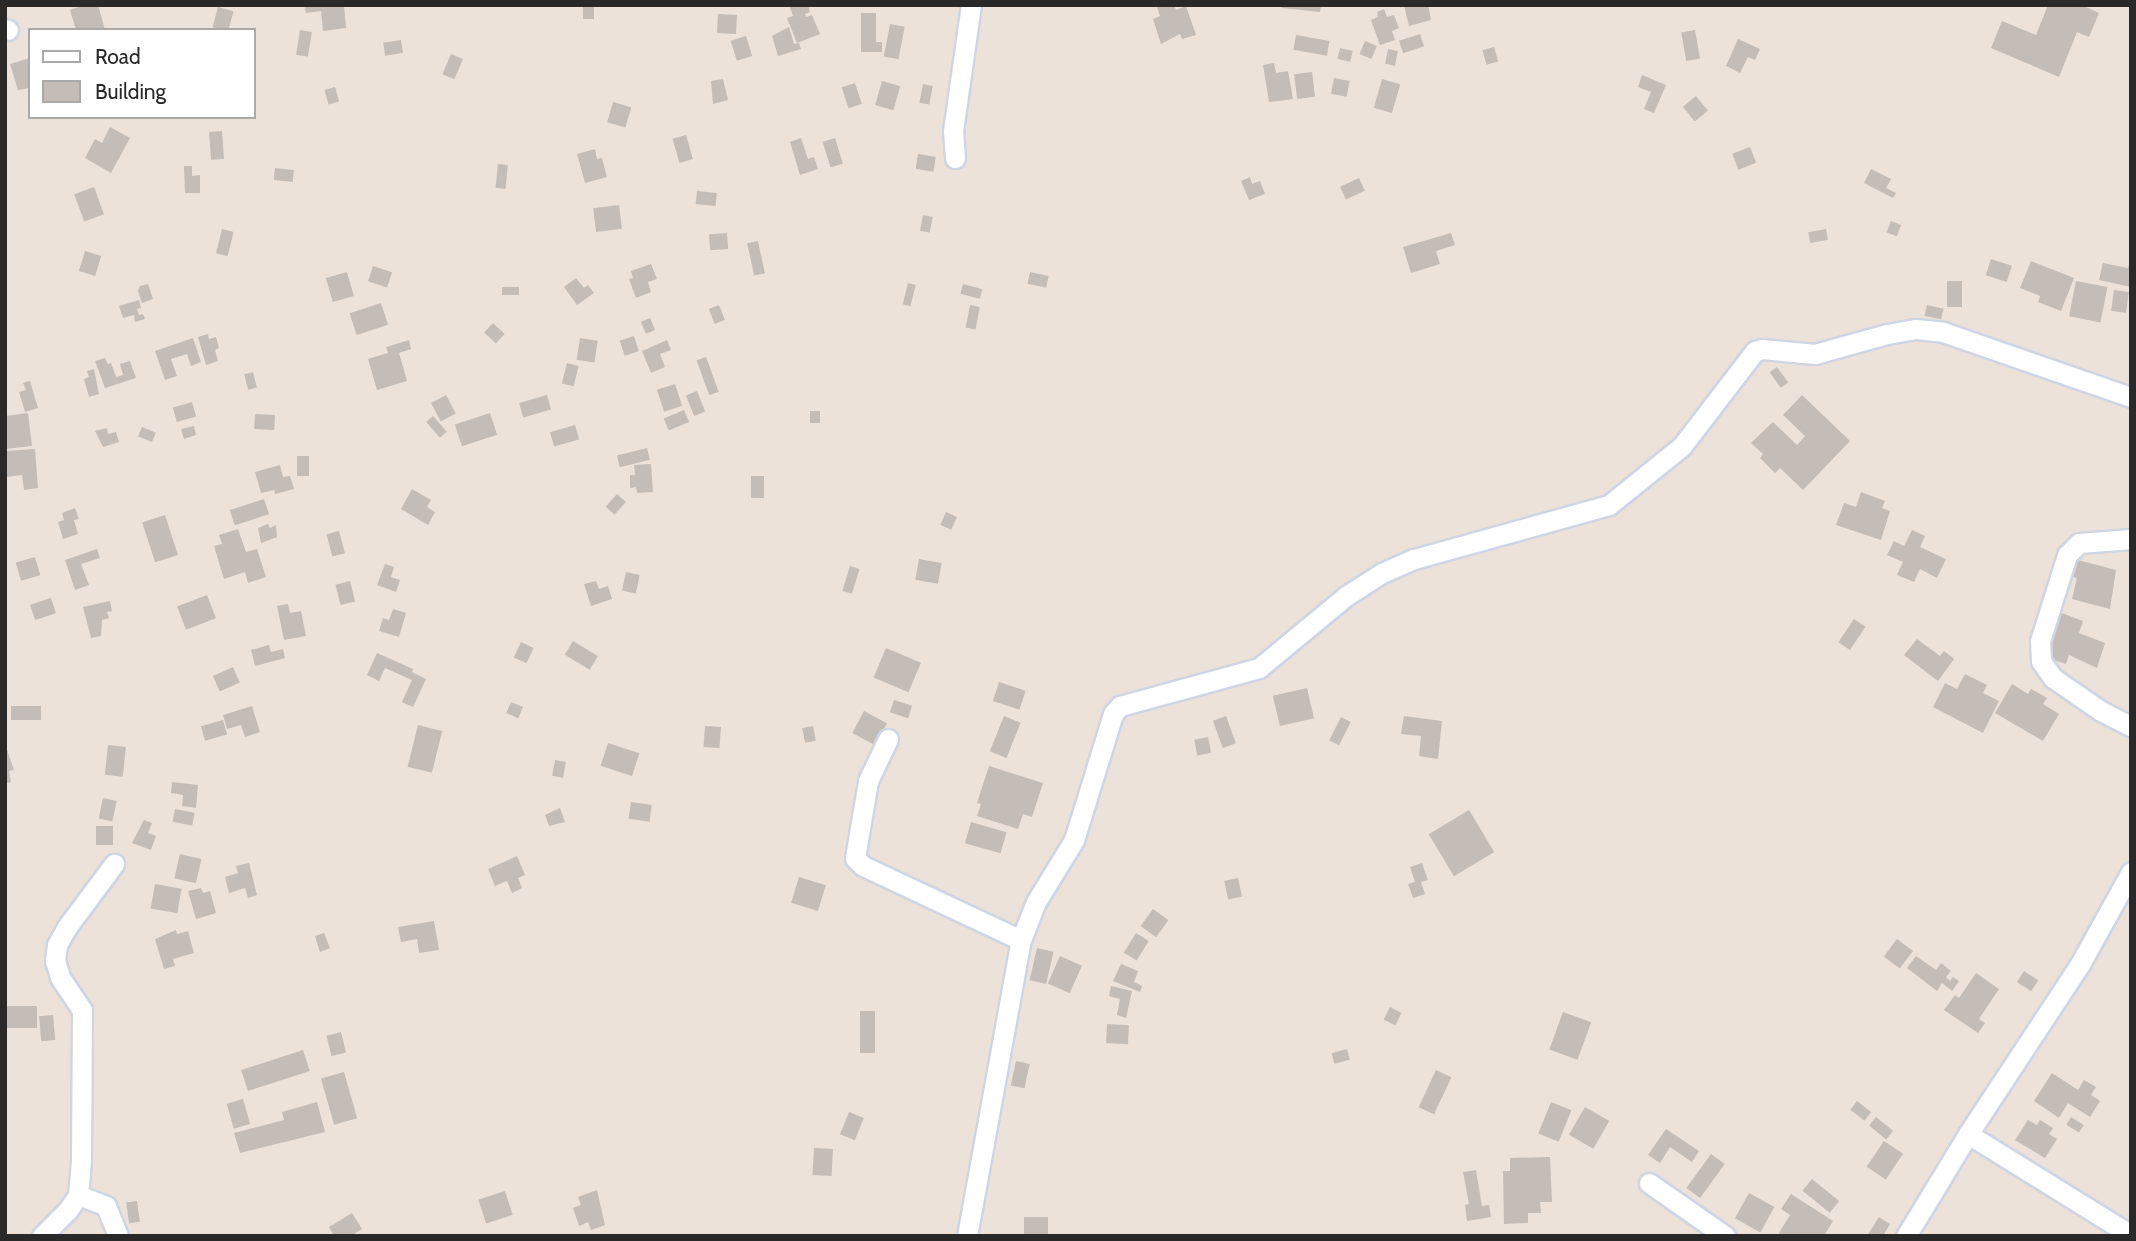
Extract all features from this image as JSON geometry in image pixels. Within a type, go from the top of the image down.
[{"type":"street","points":[[955,158],[953,131],[971,5]]},
{"type":"street","points":[[967,1236],[1021,940],[1036,902],[1074,840],[1113,714],[1120,706],[1259,668],[1346,596],[1382,573],[1414,559],[1609,505],[1682,446],[1755,351],[1762,349],[1815,354],[1896,333],[1916,330],[1943,332],[2131,397]]},
{"type":"street","points":[[2131,538],[2079,543],[2067,555],[2040,642],[2042,661],[2053,678],[2101,711],[2131,726]]},
{"type":"street","points":[[888,739],[864,794],[855,858],[863,866],[1021,940]]},
{"type":"street","points":[[42,1236],[68,1210],[78,1195],[83,1108],[82,1010],[60,976],[55,961],[57,945],[114,864]]},
{"type":"street","points":[[1906,1236],[1968,1134],[2080,964],[2131,872]]},
{"type":"street","points":[[1968,1134],[2131,1235]]},
{"type":"street","points":[[1649,1183],[1725,1236]]},
{"type":"street","points":[[78,1195],[106,1206],[118,1236]]},
{"type":"building","points":[[84,5],[98,5],[104,28],[75,28],[70,10]]},
{"type":"building","points":[[304,5],[344,5],[346,28],[323,31],[321,11],[306,13]]},
{"type":"building","points":[[583,5],[594,5],[594,19],[583,19]]},
{"type":"building","points":[[789,5],[808,5],[810,12],[805,14],[806,17],[812,15],[820,34],[797,43],[787,18],[793,16]]},
{"type":"building","points":[[1174,5],[1176,10],[1186,6],[1196,35],[1182,39],[1180,34],[1161,44],[1153,19],[1160,16],[1157,7]]},
{"type":"building","points":[[1283,5],[1321,5],[1320,12],[1282,8]]},
{"type":"building","points":[[1404,5],[1428,5],[1431,20],[1409,26]]},
{"type":"building","points":[[2048,5],[2082,5],[2099,13],[2089,37],[2077,32],[2059,77],[1991,48],[2002,21],[2036,35]]},
{"type":"building","points":[[218,7],[233,11],[229,28],[213,27]]},
{"type":"building","points":[[1384,9],[1387,17],[1394,15],[1399,28],[1392,31],[1395,40],[1380,45],[1371,20],[1378,17],[1377,12]]},
{"type":"building","points":[[861,13],[876,13],[876,42],[882,42],[882,52],[861,52]]},
{"type":"building","points":[[718,14],[737,15],[736,34],[717,33]]},
{"type":"building","points":[[890,24],[905,27],[898,59],[884,56]]},
{"type":"building","points":[[789,27],[794,44],[799,43],[801,49],[778,56],[772,36]]},
{"type":"building","points":[[300,30],[312,32],[308,57],[296,55]]},
{"type":"building","points":[[1695,30],[1700,59],[1686,61],[1681,32]]},
{"type":"building","points":[[1420,34],[1424,46],[1403,53],[1399,41]]},
{"type":"building","points":[[1296,35],[1329,41],[1327,56],[1293,50]]},
{"type":"building","points":[[746,36],[752,56],[737,61],[731,41]]},
{"type":"building","points":[[1738,39],[1760,49],[1755,60],[1748,57],[1740,73],[1726,66]]},
{"type":"building","points":[[401,40],[403,53],[385,56],[383,43]]},
{"type":"building","points":[[1365,41],[1377,46],[1371,59],[1360,54]]},
{"type":"building","points":[[1494,47],[1498,61],[1487,65],[1482,50]]},
{"type":"building","points":[[1340,48],[1353,51],[1350,62],[1338,59]]},
{"type":"building","points":[[1388,49],[1398,51],[1395,66],[1385,64]]},
{"type":"building","points":[[451,54],[463,59],[454,79],[442,74]]},
{"type":"building","points":[[28,59],[28,88],[18,90],[10,64]]},
{"type":"building","points":[[1274,63],[1276,73],[1288,71],[1293,99],[1269,102],[1263,65]]},
{"type":"building","points":[[1312,72],[1315,97],[1297,99],[1294,74]]},
{"type":"building","points":[[1642,75],[1666,85],[1654,113],[1644,109],[1651,92],[1638,87]]},
{"type":"building","points":[[1334,78],[1350,81],[1347,97],[1331,94]]},
{"type":"building","points":[[723,79],[728,100],[713,104],[711,81]]},
{"type":"building","points":[[1382,79],[1400,84],[1392,113],[1374,108]]},
{"type":"building","points":[[882,81],[900,86],[893,110],[875,105]]},
{"type":"building","points":[[855,83],[862,104],[848,108],[842,87]]},
{"type":"building","points":[[923,84],[933,86],[929,105],[919,103]]},
{"type":"building","points":[[335,87],[339,101],[329,104],[324,90]]},
{"type":"building","points":[[1696,96],[1708,111],[1695,121],[1683,107]]},
{"type":"building","points":[[613,102],[631,107],[625,127],[607,122]]},
{"type":"building","points":[[110,127],[130,138],[111,173],[85,158],[95,139],[102,143]]},
{"type":"building","points":[[222,131],[224,159],[211,160],[209,132]]},
{"type":"building","points":[[686,135],[693,159],[679,163],[673,139]]},
{"type":"building","points":[[801,138],[808,159],[814,157],[818,169],[800,175],[790,142]]},
{"type":"building","points":[[835,138],[843,164],[830,168],[823,142]]},
{"type":"building","points":[[1750,147],[1756,163],[1738,170],[1732,154]]},
{"type":"building","points":[[595,149],[597,159],[602,158],[607,177],[585,183],[577,154]]},
{"type":"building","points":[[918,154],[936,157],[933,172],[916,169]]},
{"type":"building","points":[[498,164],[508,165],[505,189],[495,188]]},
{"type":"building","points":[[184,166],[192,166],[192,176],[200,175],[200,193],[185,193]]},
{"type":"building","points":[[275,168],[294,170],[293,182],[274,180]]},
{"type":"building","points":[[1871,169],[1891,179],[1886,188],[1896,193],[1893,198],[1864,183]]},
{"type":"building","points":[[1250,177],[1252,184],[1260,181],[1265,194],[1249,200],[1241,181]]},
{"type":"building","points":[[1359,178],[1365,191],[1346,200],[1340,187]]},
{"type":"building","points":[[94,187],[104,214],[84,221],[74,194]]},
{"type":"building","points":[[697,191],[717,193],[716,206],[696,204]]},
{"type":"building","points":[[619,205],[622,229],[596,232],[593,208]]},
{"type":"building","points":[[923,215],[933,217],[930,233],[920,231]]},
{"type":"building","points":[[1891,221],[1901,225],[1897,236],[1887,232]]},
{"type":"building","points":[[222,229],[234,232],[228,256],[216,253]]},
{"type":"building","points":[[1826,229],[1828,240],[1810,243],[1808,232]]},
{"type":"building","points":[[727,233],[728,249],[710,250],[709,234]]},
{"type":"building","points":[[1451,233],[1455,245],[1436,251],[1440,264],[1411,273],[1403,247]]},
{"type":"building","points":[[758,241],[765,273],[754,276],[747,243]]},
{"type":"building","points":[[85,251],[101,256],[95,276],[79,271]]},
{"type":"building","points":[[1991,259],[2012,266],[2007,282],[1986,275]]},
{"type":"building","points":[[2131,259],[2131,287],[2099,280],[2103,263],[2128,268]]},
{"type":"building","points":[[2031,261],[2074,278],[2061,311],[2038,302],[2040,296],[2020,288]]},
{"type":"building","points":[[651,264],[657,279],[648,282],[651,292],[636,298],[629,279],[633,278],[631,271]]},
{"type":"building","points":[[373,266],[392,272],[387,287],[368,281]]},
{"type":"building","points":[[347,272],[354,296],[333,302],[326,278]]},
{"type":"building","points":[[1030,272],[1049,276],[1046,288],[1028,284]]},
{"type":"building","points":[[576,278],[584,288],[588,285],[594,293],[577,305],[564,287]]},
{"type":"building","points":[[1947,281],[1962,281],[1962,307],[1947,307]]},
{"type":"building","points":[[2076,281],[2107,287],[2101,322],[2069,316]]},
{"type":"building","points":[[908,283],[916,285],[910,306],[903,304]]},
{"type":"building","points":[[148,284],[153,299],[142,303],[138,291],[140,286]]},
{"type":"building","points":[[963,284],[982,289],[980,299],[960,294]]},
{"type":"building","points":[[502,287],[519,287],[519,295],[502,295]]},
{"type":"building","points":[[2114,290],[2129,292],[2126,313],[2111,311]]},
{"type":"building","points":[[139,300],[141,308],[137,309],[139,315],[143,314],[145,319],[135,322],[134,315],[123,318],[119,306]]},
{"type":"building","points":[[381,303],[388,325],[357,335],[350,313]]},
{"type":"building","points":[[719,305],[725,320],[715,324],[709,309]]},
{"type":"building","points":[[970,305],[980,307],[975,329],[966,328]]},
{"type":"building","points":[[1927,305],[1944,309],[1941,320],[1925,316]]},
{"type":"building","points":[[650,318],[655,330],[646,334],[641,322]]},
{"type":"building","points":[[493,323],[505,334],[496,343],[484,333]]},
{"type":"building","points":[[208,334],[209,339],[216,337],[219,348],[215,350],[218,361],[206,365],[198,337]]},
{"type":"building","points":[[634,336],[639,351],[625,356],[620,341]]},
{"type":"building","points":[[193,338],[201,362],[191,366],[187,354],[171,359],[177,376],[165,380],[155,351]]},
{"type":"building","points":[[580,338],[598,341],[594,363],[577,360]]},
{"type":"building","points":[[409,340],[411,349],[399,353],[407,381],[377,390],[368,359],[388,353],[386,347]]},
{"type":"building","points":[[667,340],[671,350],[660,354],[665,367],[651,373],[642,351]]},
{"type":"building","points":[[706,357],[719,392],[709,395],[697,360]]},
{"type":"building","points":[[105,358],[108,364],[111,363],[116,377],[123,375],[120,364],[130,361],[136,378],[105,388],[95,361]]},
{"type":"building","points":[[567,363],[579,366],[574,386],[562,383]]},
{"type":"building","points":[[1777,367],[1788,382],[1781,388],[1770,372]]},
{"type":"building","points":[[94,369],[99,394],[89,397],[84,379],[89,377],[87,371]]},
{"type":"building","points":[[253,372],[257,388],[248,390],[244,374]]},
{"type":"building","points":[[30,381],[38,408],[25,412],[19,392],[26,390],[23,383]]},
{"type":"building","points":[[675,384],[682,406],[664,412],[657,390]]},
{"type":"building","points":[[697,391],[705,411],[694,416],[686,395]]},
{"type":"building","points":[[446,395],[456,414],[441,422],[431,403]]},
{"type":"building","points":[[547,395],[551,409],[523,417],[519,403]]},
{"type":"building","points":[[1802,395],[1850,441],[1803,490],[1780,468],[1775,473],[1760,458],[1763,454],[1751,443],[1773,422],[1797,445],[1805,436],[1783,415]]},
{"type":"building","points":[[192,402],[196,416],[177,422],[173,408]]},
{"type":"building","points":[[684,410],[689,422],[669,431],[664,419]]},
{"type":"building","points":[[810,411],[820,411],[820,423],[810,423]]},
{"type":"building","points":[[28,413],[32,446],[5,449],[5,416]]},
{"type":"building","points":[[490,413],[497,435],[462,446],[455,424]]},
{"type":"building","points":[[255,414],[275,415],[274,430],[254,429]]},
{"type":"building","points":[[433,416],[447,432],[440,438],[426,422]]},
{"type":"building","points":[[575,425],[579,439],[554,447],[550,432]]},
{"type":"building","points":[[194,426],[196,435],[184,439],[181,429]]},
{"type":"building","points":[[142,427],[156,433],[152,442],[138,436]]},
{"type":"building","points":[[107,428],[108,434],[116,432],[119,442],[103,447],[95,431]]},
{"type":"building","points":[[647,448],[650,460],[620,467],[617,455]]},
{"type":"building","points":[[35,449],[38,488],[24,490],[22,475],[5,477],[5,451]]},
{"type":"building","points":[[297,456],[309,456],[309,476],[297,476]]},
{"type":"building","points":[[651,464],[653,492],[637,493],[636,487],[630,488],[630,475],[635,475],[634,465]]},
{"type":"building","points":[[280,465],[283,477],[290,476],[294,489],[275,494],[274,490],[261,493],[255,472]]},
{"type":"building","points":[[751,476],[764,476],[764,498],[751,498]]},
{"type":"building","points":[[412,489],[431,500],[427,507],[435,512],[428,525],[401,509]]},
{"type":"building","points":[[1861,492],[1885,501],[1882,508],[1890,511],[1881,540],[1836,525],[1844,503],[1856,507]]},
{"type":"building","points":[[617,494],[626,502],[615,515],[606,507]]},
{"type":"building","points":[[264,499],[269,514],[235,525],[230,510]]},
{"type":"building","points":[[75,508],[79,519],[74,520],[78,534],[63,539],[58,522],[64,520],[62,513]]},
{"type":"building","points":[[946,512],[957,517],[951,530],[940,525]]},
{"type":"building","points":[[165,515],[178,555],[155,562],[142,522]]},
{"type":"building","points":[[268,524],[270,528],[276,525],[277,537],[261,543],[258,528]]},
{"type":"building","points":[[238,529],[246,552],[257,549],[266,577],[248,583],[245,572],[224,579],[214,546],[222,544],[219,535]]},
{"type":"building","points":[[1912,530],[1925,536],[1920,547],[1946,559],[1937,578],[1920,569],[1914,582],[1897,575],[1903,562],[1887,555],[1894,541],[1904,546]]},
{"type":"building","points":[[339,531],[345,553],[332,557],[326,534]]},
{"type":"building","points":[[97,549],[100,558],[81,564],[89,585],[75,590],[65,560]]},
{"type":"building","points":[[35,557],[40,575],[21,581],[16,563]]},
{"type":"building","points":[[919,559],[942,563],[938,584],[915,580]]},
{"type":"building","points":[[2074,559],[2116,570],[2110,609],[2072,599],[2077,578],[2070,576]]},
{"type":"building","points":[[385,564],[394,567],[391,577],[400,580],[396,592],[377,585]]},
{"type":"building","points":[[850,566],[860,569],[852,594],[842,591]]},
{"type":"building","points":[[626,572],[640,575],[636,593],[622,591]]},
{"type":"building","points":[[350,581],[355,601],[341,605],[335,585]]},
{"type":"building","points":[[596,581],[599,589],[608,586],[612,599],[591,606],[584,584]]},
{"type":"building","points":[[207,595],[216,618],[186,630],[177,606]]},
{"type":"building","points":[[51,598],[56,613],[35,620],[30,605]]},
{"type":"building","points":[[110,601],[112,611],[107,612],[109,618],[102,620],[101,636],[91,638],[83,607]]},
{"type":"building","points":[[288,604],[290,613],[301,611],[306,636],[284,640],[277,606]]},
{"type":"building","points":[[393,609],[406,613],[399,637],[379,631],[383,618],[389,620]]},
{"type":"building","points":[[2059,612],[2083,621],[2079,633],[2105,643],[2097,668],[2069,655],[2066,664],[2044,657]]},
{"type":"building","points":[[1854,619],[1866,627],[1850,650],[1838,642]]},
{"type":"building","points":[[1917,639],[1940,656],[1944,651],[1954,659],[1938,681],[1904,655]]},
{"type":"building","points":[[573,641],[598,656],[590,670],[565,655]]},
{"type":"building","points":[[521,642],[534,648],[527,663],[514,657]]},
{"type":"building","points":[[269,645],[271,652],[283,649],[285,658],[255,666],[251,650]]},
{"type":"building","points":[[886,648],[921,663],[908,692],[873,677]]},
{"type":"building","points":[[377,653],[413,669],[412,672],[426,679],[413,707],[402,702],[412,680],[385,668],[379,681],[367,675]]},
{"type":"building","points":[[233,667],[240,683],[220,691],[213,676]]},
{"type":"building","points":[[1965,674],[1987,685],[1983,693],[1999,701],[1983,733],[1933,707],[1945,683],[1957,689]]},
{"type":"building","points":[[999,682],[1026,691],[1019,710],[993,701]]},
{"type":"building","points":[[2012,684],[2028,694],[2031,689],[2047,698],[2043,704],[2059,714],[2043,741],[1995,713]]},
{"type":"building","points":[[1307,688],[1314,718],[1280,726],[1273,696]]},
{"type":"building","points":[[894,700],[912,706],[908,718],[890,712]]},
{"type":"building","points":[[511,702],[523,707],[518,718],[506,713]]},
{"type":"building","points":[[11,706],[41,706],[41,720],[11,720]]},
{"type":"building","points":[[252,706],[260,732],[245,737],[241,725],[227,729],[223,715]]},
{"type":"building","points":[[864,711],[887,723],[875,745],[852,733]]},
{"type":"building","points":[[1004,716],[1021,723],[1006,758],[990,751]]},
{"type":"building","points":[[1226,716],[1236,743],[1223,748],[1213,721]]},
{"type":"building","points":[[1404,716],[1442,721],[1438,759],[1419,756],[1421,736],[1401,734]]},
{"type":"building","points":[[1341,717],[1351,722],[1339,745],[1329,740]]},
{"type":"building","points":[[223,720],[227,734],[205,741],[201,726]]},
{"type":"building","points":[[418,725],[442,731],[432,773],[408,767]]},
{"type":"building","points":[[705,726],[721,727],[719,748],[704,747]]},
{"type":"building","points":[[813,726],[816,741],[805,743],[802,728]]},
{"type":"building","points":[[1208,737],[1211,753],[1197,755],[1194,740]]},
{"type":"building","points":[[608,743],[639,753],[632,776],[601,766]]},
{"type":"building","points":[[5,744],[14,770],[9,771],[11,782],[5,784]]},
{"type":"building","points":[[108,745],[126,747],[123,777],[105,775]]},
{"type":"building","points":[[555,760],[566,762],[563,778],[552,776]]},
{"type":"building","points":[[989,766],[1043,783],[1032,817],[1023,814],[1018,829],[977,816],[981,804],[977,803]]},
{"type":"building","points":[[172,782],[198,785],[196,808],[182,806],[183,795],[171,793]]},
{"type":"building","points":[[103,798],[117,801],[112,821],[99,819]]},
{"type":"building","points":[[631,802],[652,805],[649,822],[629,819]]},
{"type":"building","points":[[560,808],[565,822],[549,826],[545,815]]},
{"type":"building","points":[[175,809],[195,813],[192,826],[173,822]]},
{"type":"building","points":[[1469,810],[1494,852],[1454,876],[1429,834]]},
{"type":"building","points":[[144,820],[152,823],[148,833],[156,836],[151,850],[132,843]]},
{"type":"building","points":[[971,822],[1007,832],[1001,853],[965,843]]},
{"type":"building","points":[[96,826],[113,826],[113,845],[96,845]]},
{"type":"building","points":[[180,854],[201,859],[196,883],[174,878]]},
{"type":"building","points":[[517,856],[525,875],[518,878],[522,888],[512,893],[507,881],[495,886],[488,869]]},
{"type":"building","points":[[249,863],[257,895],[248,898],[245,888],[229,893],[225,877],[238,873],[236,866]]},
{"type":"building","points":[[1422,863],[1428,880],[1421,882],[1425,894],[1413,898],[1408,884],[1415,882],[1410,867]]},
{"type":"building","points":[[799,877],[826,885],[818,911],[791,903]]},
{"type":"building","points":[[1238,878],[1242,897],[1228,899],[1224,881]]},
{"type":"building","points":[[155,884],[182,889],[177,913],[151,909]]},
{"type":"building","points":[[201,888],[203,893],[210,891],[216,913],[196,919],[188,891]]},
{"type":"building","points":[[1153,909],[1168,920],[1156,937],[1141,926]]},
{"type":"building","points":[[434,921],[439,950],[419,953],[417,939],[401,942],[398,927]]},
{"type":"building","points":[[176,930],[177,934],[188,931],[194,953],[173,959],[175,966],[164,969],[155,939]]},
{"type":"building","points":[[324,933],[330,948],[320,952],[315,936]]},
{"type":"building","points":[[1136,933],[1149,941],[1137,960],[1124,953]]},
{"type":"building","points":[[1897,939],[1913,951],[1900,969],[1884,957]]},
{"type":"building","points":[[1037,948],[1054,952],[1046,984],[1030,980]]},
{"type":"building","points":[[1060,956],[1082,966],[1070,993],[1048,983]]},
{"type":"building","points":[[1916,956],[1936,970],[1941,963],[1951,971],[1946,977],[1950,981],[1953,977],[1959,981],[1952,991],[1942,983],[1937,991],[1907,968]]},
{"type":"building","points":[[1121,964],[1138,971],[1134,982],[1142,986],[1140,992],[1113,981]]},
{"type":"building","points":[[2024,971],[2038,980],[2031,991],[2017,982]]},
{"type":"building","points":[[1976,973],[1999,989],[1979,1019],[1985,1023],[1978,1033],[1944,1010],[1955,995],[1959,998]]},
{"type":"building","points":[[1111,986],[1132,991],[1126,1018],[1117,1015],[1120,999],[1109,996]]},
{"type":"building","points":[[7,1006],[37,1006],[37,1028],[7,1028]]},
{"type":"building","points":[[1390,1007],[1402,1013],[1395,1025],[1384,1019]]},
{"type":"building","points":[[860,1011],[875,1011],[875,1053],[860,1053]]},
{"type":"building","points":[[1563,1012],[1591,1022],[1578,1060],[1549,1050]]},
{"type":"building","points":[[53,1015],[55,1040],[41,1041],[39,1016]]},
{"type":"building","points":[[1107,1024],[1129,1025],[1128,1044],[1106,1043]]},
{"type":"building","points":[[341,1032],[346,1052],[332,1056],[326,1036]]},
{"type":"building","points":[[1347,1049],[1350,1060],[1334,1064],[1332,1053]]},
{"type":"building","points":[[303,1050],[310,1071],[248,1091],[241,1070]]},
{"type":"building","points":[[1016,1061],[1030,1064],[1024,1088],[1011,1085]]},
{"type":"building","points":[[1436,1070],[1451,1077],[1434,1114],[1419,1107]]},
{"type":"building","points":[[344,1072],[357,1118],[334,1125],[321,1079]]},
{"type":"building","points":[[2052,1073],[2078,1090],[2084,1080],[2096,1087],[2091,1095],[2100,1101],[2090,1117],[2068,1103],[2059,1118],[2034,1101]]},
{"type":"building","points":[[243,1099],[250,1124],[234,1129],[227,1104]]},
{"type":"building","points":[[1857,1101],[1871,1112],[1864,1121],[1850,1110]]},
{"type":"building","points":[[317,1102],[325,1132],[240,1153],[234,1133],[284,1120],[282,1112]]},
{"type":"building","points":[[1551,1102],[1571,1110],[1559,1142],[1538,1134]]},
{"type":"building","points":[[1585,1107],[1609,1121],[1593,1149],[1569,1135]]},
{"type":"building","points":[[849,1112],[864,1118],[855,1140],[840,1134]]},
{"type":"building","points":[[1876,1117],[1893,1131],[1886,1139],[1869,1126]]},
{"type":"building","points":[[2071,1117],[2084,1125],[2079,1133],[2066,1125]]},
{"type":"building","points":[[2028,1120],[2037,1125],[2040,1120],[2053,1128],[2049,1134],[2057,1139],[2045,1158],[2015,1140]]},
{"type":"building","points":[[1666,1129],[1699,1151],[1692,1162],[1670,1147],[1660,1163],[1648,1155]]},
{"type":"building","points":[[1884,1141],[1903,1154],[1886,1180],[1867,1167]]},
{"type":"building","points":[[814,1148],[833,1149],[832,1176],[813,1175]]},
{"type":"building","points":[[1711,1154],[1725,1164],[1700,1198],[1686,1188]]},
{"type":"building","points":[[1550,1157],[1552,1202],[1540,1202],[1541,1213],[1528,1213],[1528,1223],[1504,1224],[1503,1171],[1510,1171],[1510,1158]]},
{"type":"building","points":[[1476,1170],[1482,1206],[1489,1205],[1491,1217],[1467,1221],[1465,1205],[1469,1204],[1463,1172]]},
{"type":"building","points":[[1812,1179],[1839,1201],[1830,1213],[1803,1191]]},
{"type":"building","points":[[597,1190],[605,1225],[591,1230],[588,1222],[579,1226],[573,1208],[581,1205],[578,1197]]},
{"type":"building","points":[[505,1191],[513,1215],[486,1223],[478,1200]]},
{"type":"building","points":[[1749,1193],[1774,1207],[1760,1232],[1735,1218]]},
{"type":"building","points":[[1791,1194],[1833,1221],[1824,1236],[1777,1236],[1790,1215],[1781,1209]]},
{"type":"building","points":[[137,1201],[140,1222],[129,1223],[126,1203]]},
{"type":"building","points":[[352,1213],[362,1229],[351,1236],[334,1236],[329,1227]]},
{"type":"building","points":[[1024,1217],[1048,1217],[1048,1236],[1024,1236]]},
{"type":"building","points":[[1879,1217],[1890,1224],[1883,1236],[1867,1236]]}]
